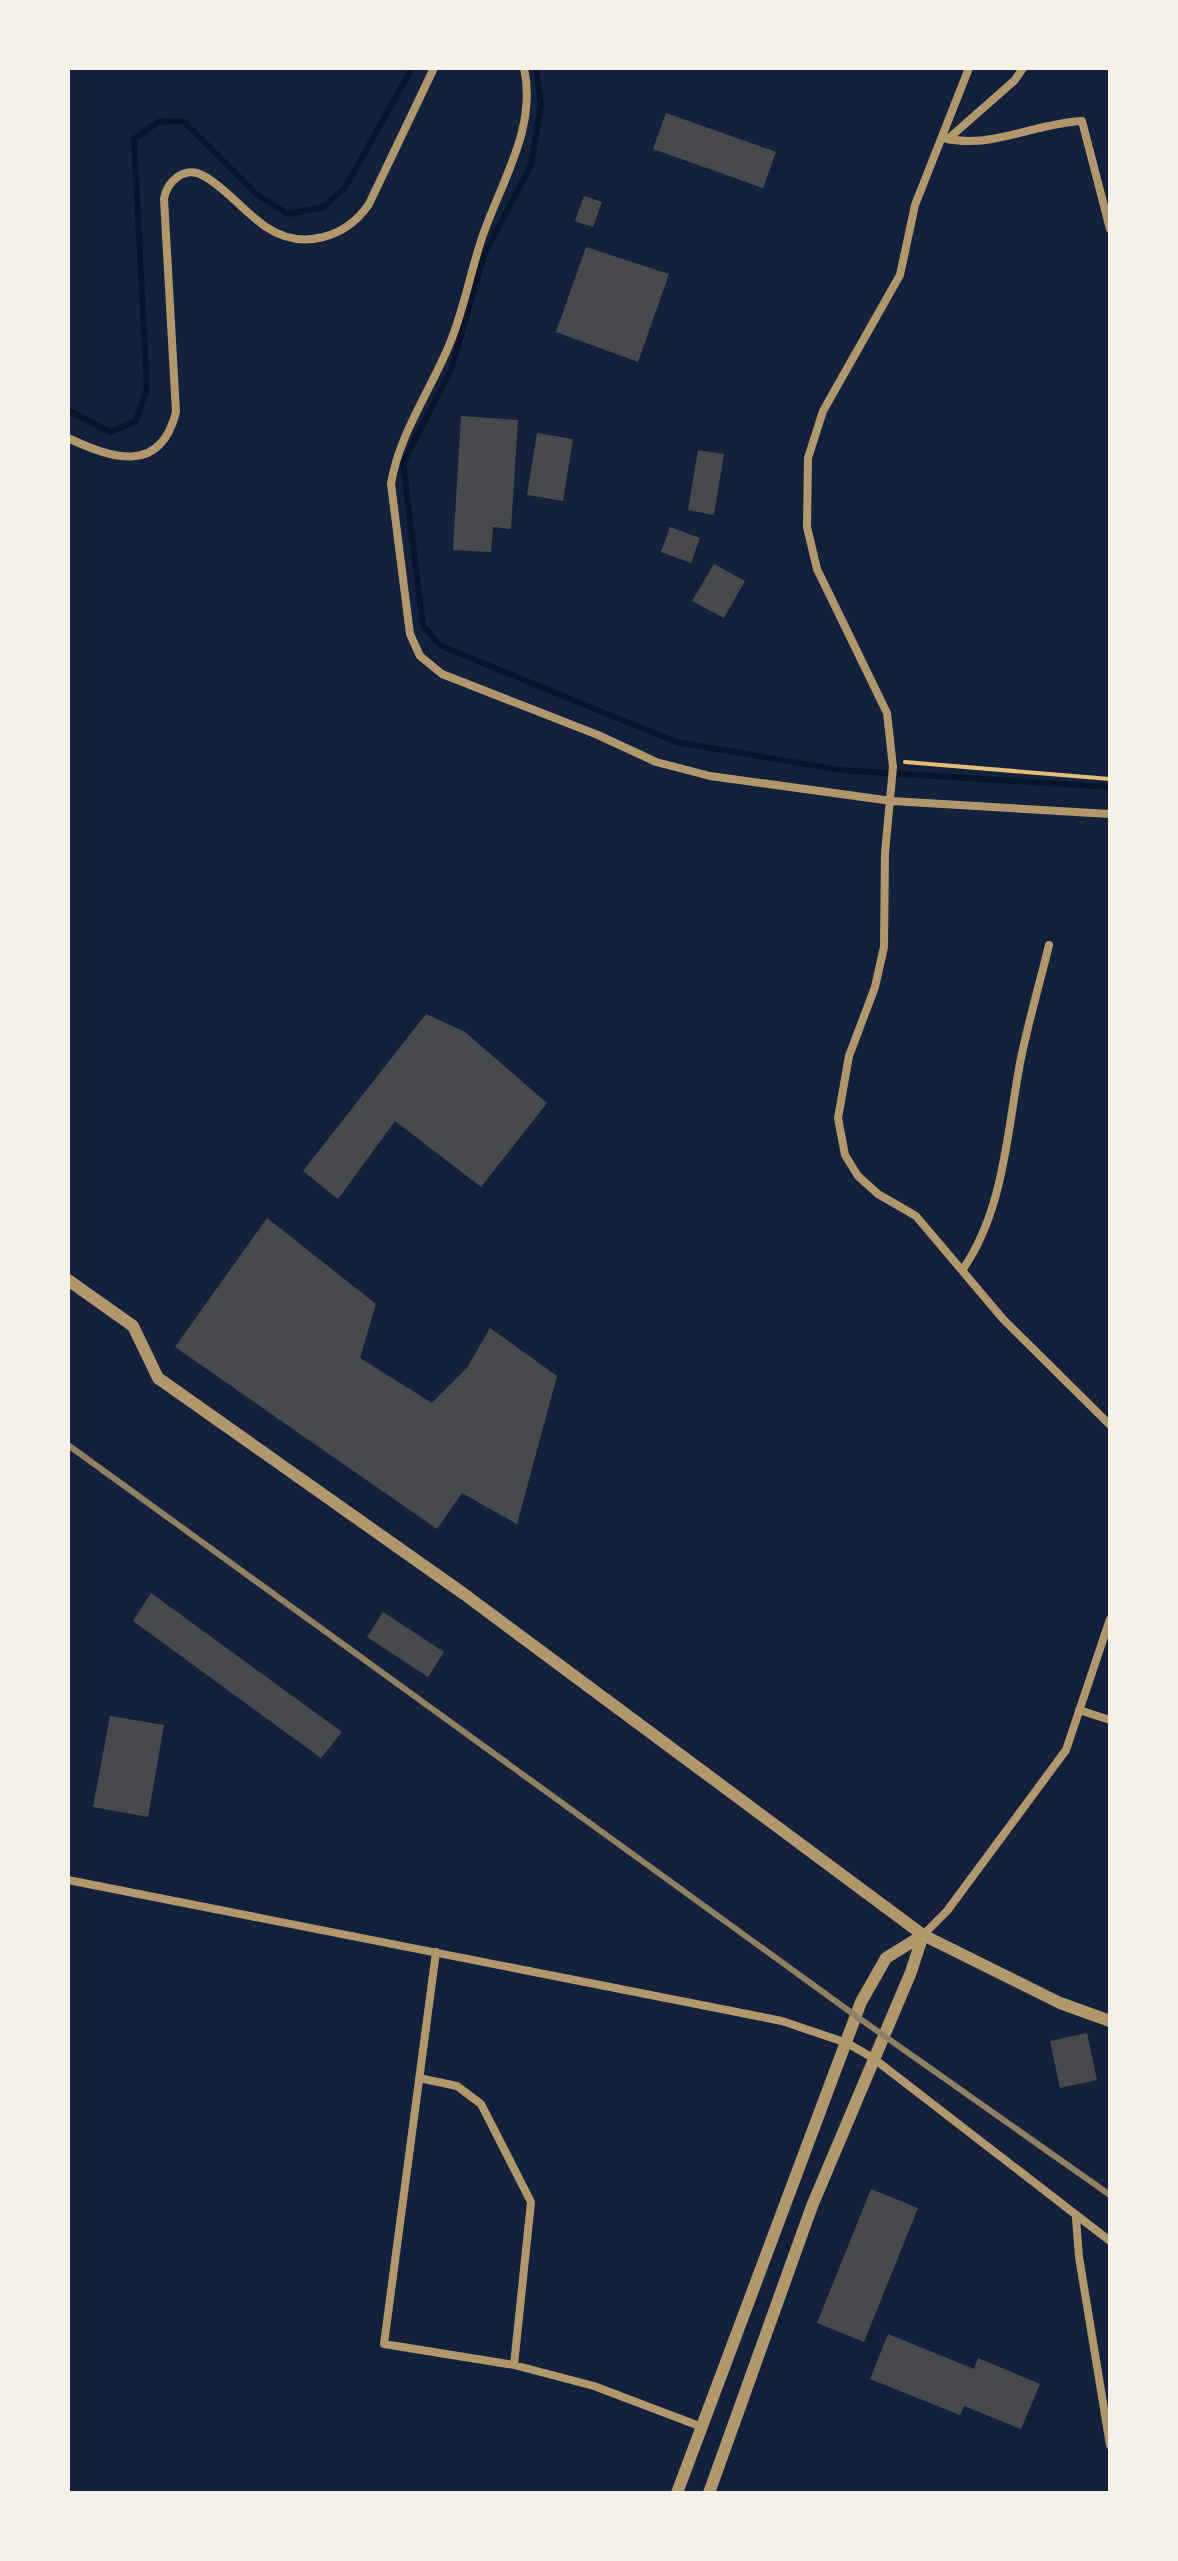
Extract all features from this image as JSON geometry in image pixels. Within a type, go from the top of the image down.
[{"type":"street","points":[[68,438],[108,456],[129,458],[159,444],[173,424],[176,412],[164,199],[172,181],[184,174],[204,175],[267,228],[282,235],[310,239],[335,235],[354,222],[369,204],[434,68]]},
{"type":"street","points":[[524,68],[527,94],[515,164],[484,230],[451,341],[395,460],[391,484],[414,645],[426,663],[442,674],[598,735],[656,762],[710,776],[892,797],[1110,814]]},
{"type":"street","points":[[969,68],[945,138],[915,205],[900,275],[823,411],[808,458],[807,527],[817,569],[887,713],[893,764],[885,853],[884,947],[875,987],[849,1056],[840,1093],[841,1139],[845,1155],[858,1176],[878,1194],[916,1216],[1003,1319],[1110,1425]]},
{"type":"street","points":[[945,138],[1015,80],[1023,68]]},
{"type":"street","points":[[945,138],[984,143],[1061,122],[1082,121],[1110,229]]},
{"type":"street","points":[[963,1269],[980,1245],[990,1218],[1022,1055],[1049,945]]},
{"type":"street","points":[[68,1280],[133,1326],[158,1378],[464,1594],[923,1935],[1060,2003],[1110,2021]]},
{"type":"street","points":[[677,2493],[861,2002],[886,1958],[923,1935],[947,1911],[1066,1750],[1110,1619]]},
{"type":"street","points":[[1079,1710],[1110,1720]]},
{"type":"street","points":[[68,1880],[782,2021],[847,2043],[873,2058],[1076,2218],[1110,2241]]},
{"type":"street","points":[[709,2493],[812,2206],[906,1984],[923,1935]]},
{"type":"street","points":[[436,1952],[384,2344],[514,2365],[594,2386],[702,2427]]},
{"type":"street","points":[[419,2078],[457,2086],[481,2104],[531,2202],[514,2365]]},
{"type":"street","points":[[1076,2218],[1079,2257],[1110,2445]]},
{"type":"path","points":[[893,764],[1110,779]]},
{"type":"building","points":[[666,113],[776,152],[763,188],[653,149]]},
{"type":"building","points":[[584,196],[602,202],[593,227],[575,221]]},
{"type":"building","points":[[586,247],[669,274],[638,362],[556,332]]},
{"type":"building","points":[[461,416],[518,420],[511,529],[493,527],[491,552],[453,550]]},
{"type":"building","points":[[537,433],[573,439],[563,501],[527,495]]},
{"type":"building","points":[[698,450],[724,454],[714,515],[688,510]]},
{"type":"building","points":[[670,527],[700,538],[691,563],[661,552]]},
{"type":"building","points":[[714,564],[745,581],[724,618],[692,601]]},
{"type":"building","points":[[426,1014],[465,1032],[547,1103],[481,1187],[395,1121],[338,1199],[303,1171]]},
{"type":"building","points":[[267,1218],[376,1304],[360,1358],[432,1403],[467,1368],[490,1328],[557,1376],[517,1524],[462,1493],[437,1529],[175,1347]]},
{"type":"building","points":[[151,1593],[342,1732],[321,1758],[133,1621]]},
{"type":"building","points":[[383,1612],[444,1652],[428,1677],[367,1637]]},
{"type":"building","points":[[110,1716],[164,1725],[148,1817],[93,1807]]},
{"type":"building","points":[[1087,2033],[1097,2080],[1060,2088],[1050,2041]]},
{"type":"building","points":[[871,2189],[918,2208],[864,2342],[817,2323]]},
{"type":"building","points":[[888,2334],[974,2369],[978,2358],[1040,2384],[1021,2429],[964,2406],[960,2415],[870,2379]]},
{"type":"waterway","points":[[68,410],[110,432],[136,421],[147,389],[134,139],[158,122],[183,121],[256,194],[288,214],[323,207],[345,188],[412,68]]},
{"type":"waterway","points":[[536,68],[541,105],[531,165],[484,255],[451,370],[403,463],[423,626],[441,646],[676,742],[840,770],[1110,787]]},
{"type":"railway","points":[[68,1445],[856,2016],[1110,2195]]}]
